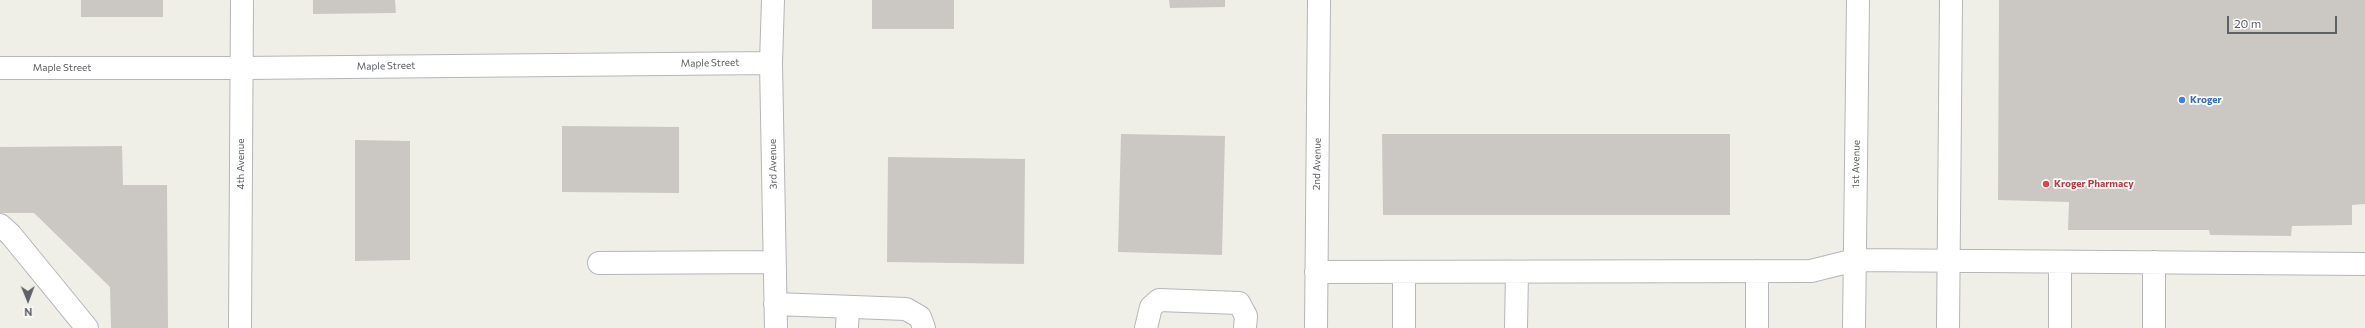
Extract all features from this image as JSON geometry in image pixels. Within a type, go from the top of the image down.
[{"type":"street","name":"4th Avenue","points":[[240,328],[242,0]]},
{"type":"street","name":"3rd Avenue","points":[[773,0],[771,63],[776,328]]},
{"type":"street","name":"2nd Avenue","points":[[1316,328],[1319,0]]},
{"type":"street","name":"1st Avenue","points":[[1854,328],[1858,0]]},
{"type":"street","points":[[1948,328],[1951,0]]},
{"type":"street","name":"Maple Street","points":[[0,68],[242,68],[771,63]]},
{"type":"street","points":[[0,225],[11,235],[87,328]]},
{"type":"street","points":[[1316,272],[1811,271],[1854,260],[2365,264]]},
{"type":"street","points":[[599,263],[774,262]]},
{"type":"street","points":[[2060,262],[2060,328]]},
{"type":"street","points":[[2154,262],[2154,328]]},
{"type":"street","points":[[1757,271],[1757,328]]},
{"type":"street","points":[[1404,272],[1404,328]]},
{"type":"street","points":[[1516,328],[1517,272]]},
{"type":"street","points":[[1146,328],[1151,307],[1159,300],[1239,303],[1246,316],[1246,328]]},
{"type":"street","points":[[775,304],[906,309],[920,317],[924,328]]},
{"type":"street","points":[[847,328],[848,307]]},
{"type":"building","points":[[81,0],[163,0],[163,17],[81,17]]},
{"type":"building","points":[[313,0],[395,0],[396,13],[313,14]]},
{"type":"building","points":[[872,0],[954,0],[954,29],[872,29]]},
{"type":"building","points":[[1169,0],[1225,0],[1225,7],[1170,8]]},
{"type":"building","name":"Kroger","points":[[1999,0],[2365,0],[2365,204],[2352,205],[2352,225],[2292,226],[2291,236],[2210,235],[2209,230],[2068,230],[2069,202],[1998,200]]},
{"type":"building","points":[[562,126],[679,127],[679,193],[562,192]]},
{"type":"building","points":[[1121,134],[1225,136],[1222,255],[1118,252]]},
{"type":"building","points":[[1382,134],[1730,134],[1730,215],[1383,215]]},
{"type":"building","points":[[355,140],[410,141],[410,260],[355,261]]},
{"type":"building","points":[[122,146],[123,185],[167,185],[168,328],[111,328],[110,287],[34,213],[0,213],[0,147]]},
{"type":"building","points":[[888,157],[1025,159],[1024,264],[887,262]]},
{"type":"place","name":"Kroger","points":[[2182,100]]},
{"type":"place","name":"Kroger Pharmacy","points":[[2046,184]]}]
